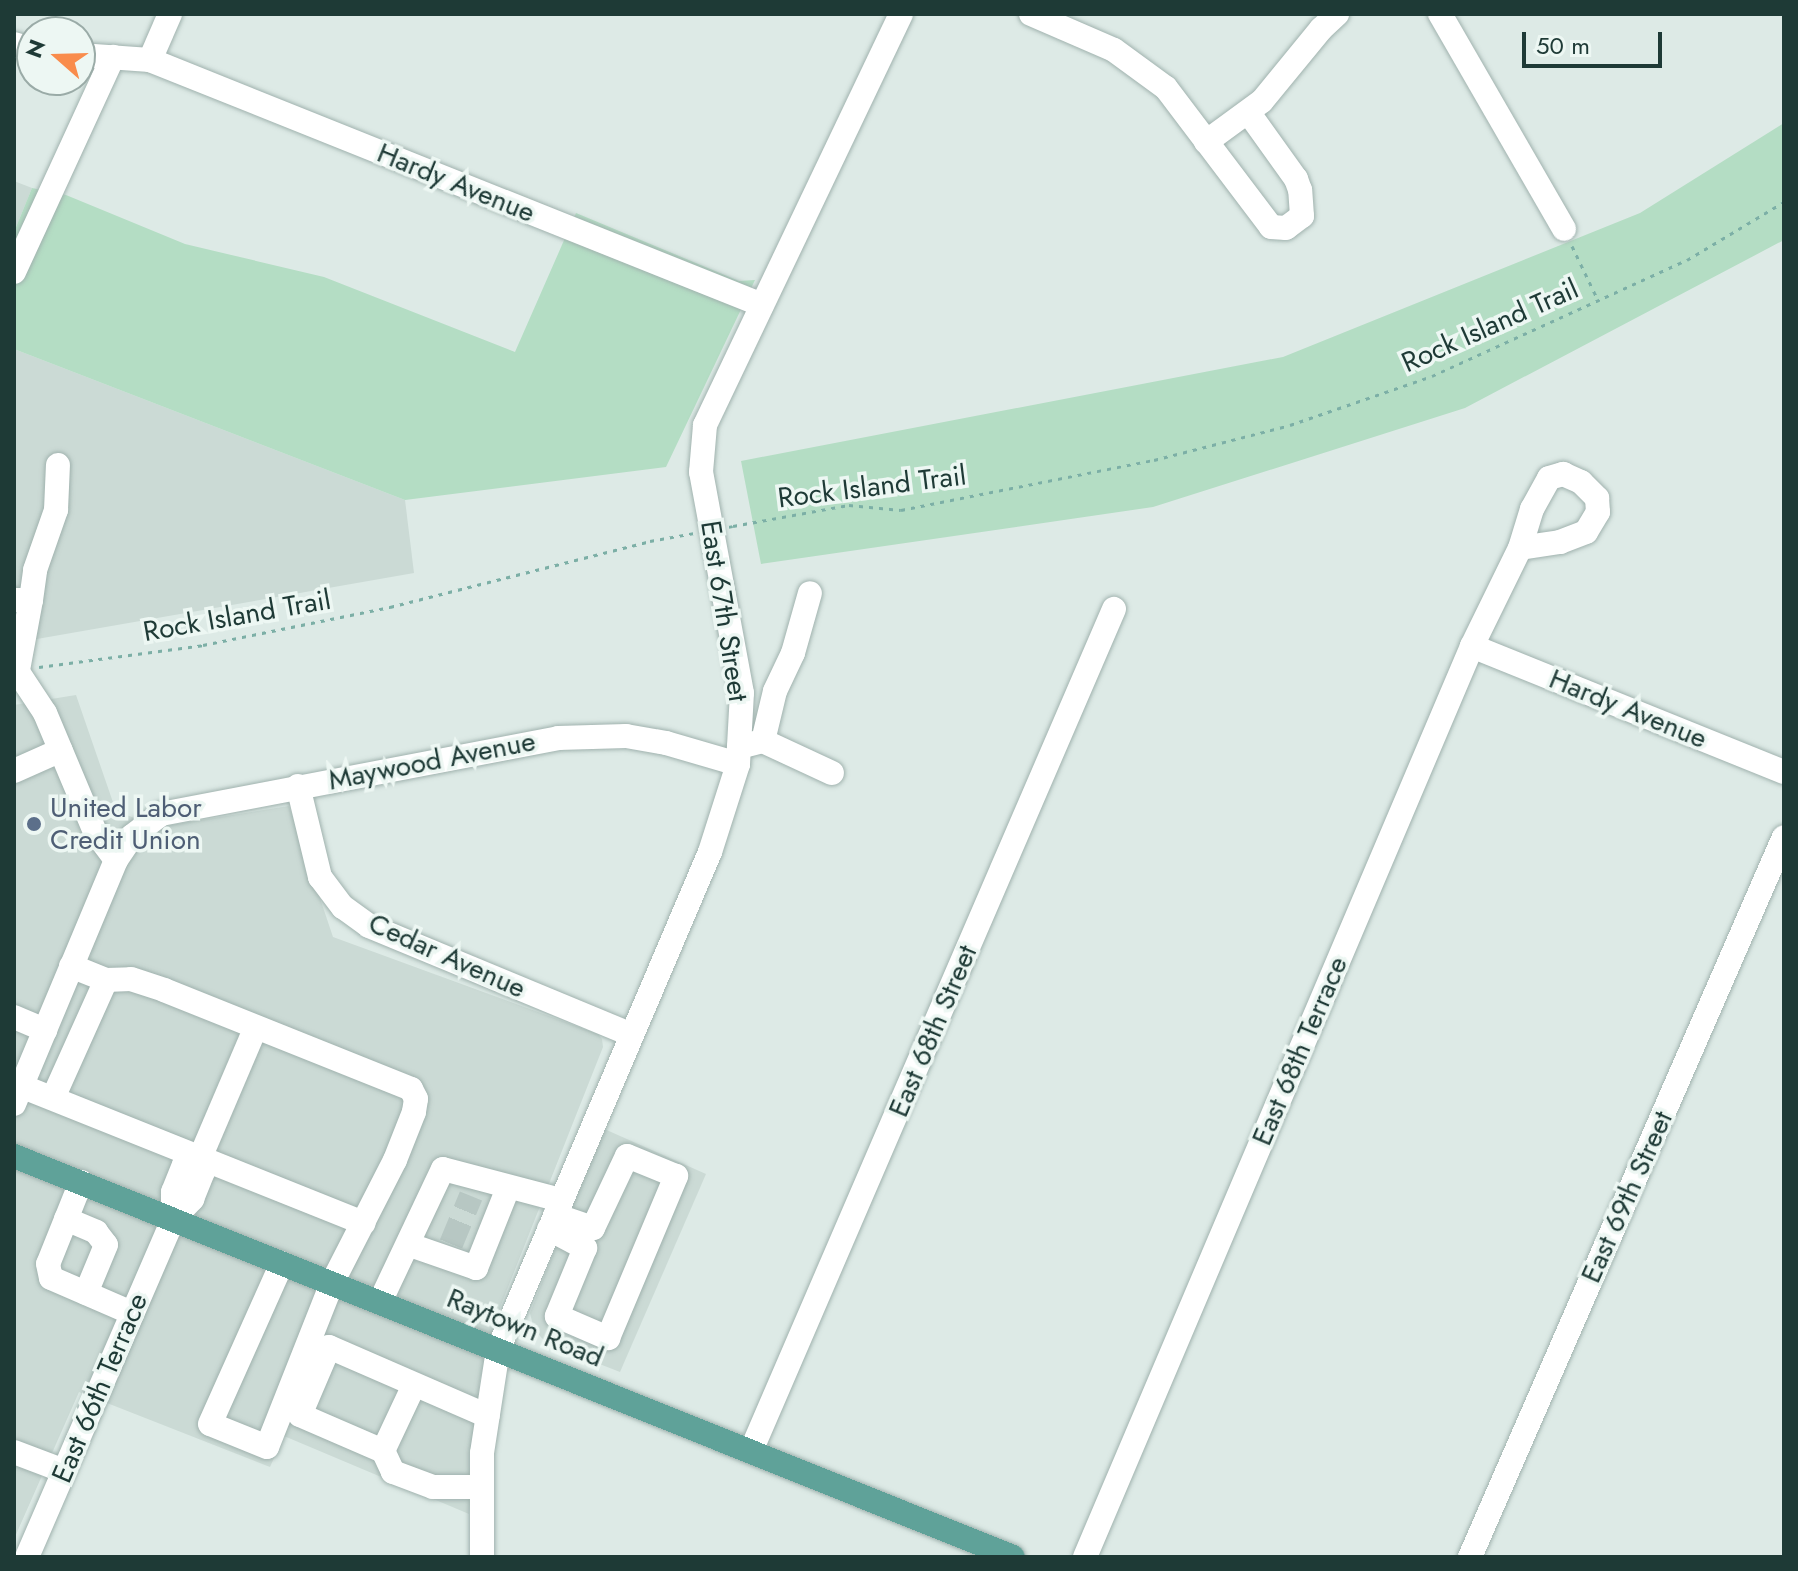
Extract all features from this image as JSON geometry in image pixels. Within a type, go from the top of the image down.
[{"type":"main road","name":"Raytown Road","points":[[14,1156],[1013,1557]]},
{"type":"street","points":[[150,60],[170,14]]},
{"type":"street","points":[[1031,14],[1085,34],[1166,88],[1271,227],[1292,225],[1302,216],[1303,208],[1296,179],[1248,112]]},
{"type":"street","points":[[1206,142],[1262,101],[1337,14]]},
{"type":"street","points":[[1440,14],[1564,229]]},
{"type":"street","name":"East 67th Street","points":[[482,1557],[481,1487],[498,1350],[710,852],[739,756],[742,693],[701,472],[705,425],[897,15]]},
{"type":"street","points":[[14,272],[113,57],[96,56]]},
{"type":"street","name":"Hardy Avenue","points":[[113,57],[150,60],[762,305]]},
{"type":"street","points":[[58,465],[56,510],[22,600],[17,669],[45,713],[95,832],[116,860],[18,1095],[53,1098],[364,1223]]},
{"type":"street","name":"East 68th Terrace","points":[[1085,1557],[1472,646],[1520,548]]},
{"type":"street","points":[[739,756],[763,741],[775,691],[793,653],[810,593]]},
{"type":"street","name":"East 68th Street","points":[[751,1451],[1114,609]]},
{"type":"street","name":"Hardy Avenue","points":[[1472,646],[1784,772]]},
{"type":"street","name":"Maywood Avenue","points":[[116,860],[132,836],[161,814],[558,738],[626,736],[739,756]]},
{"type":"street","points":[[763,741],[832,773]]},
{"type":"street","points":[[14,771],[61,750]]},
{"type":"street","name":"Cedar Avenue","points":[[298,786],[320,877],[343,907],[369,926],[630,1034]]},
{"type":"street","name":"East 69th Street","points":[[1470,1557],[1784,837]]},
{"type":"street","points":[[71,966],[106,980],[131,979],[411,1089],[416,1099],[414,1112],[364,1223],[332,1283],[267,1447],[210,1424],[282,1263]]},
{"type":"street","points":[[53,1098],[106,980]]},
{"type":"street","points":[[14,1017],[45,1030]]},
{"type":"street","points":[[200,1158],[256,1027]]},
{"type":"street","points":[[380,1302],[410,1245],[443,1169],[475,1188],[508,1188],[555,1215],[593,1228],[627,1156],[676,1176],[608,1338],[557,1316],[585,1248],[555,1215]]},
{"type":"street","name":"East 66th Terrace","points":[[27,1557],[173,1219],[173,1192],[184,1165],[200,1158]]},
{"type":"street","points":[[81,1182],[48,1264],[51,1278],[132,1313]]},
{"type":"street","points":[[410,1245],[448,1251],[476,1268],[508,1188]]},
{"type":"street","points":[[66,1219],[96,1232],[106,1245],[86,1293]]},
{"type":"street","points":[[481,1487],[433,1487],[393,1472],[383,1451],[300,1415],[329,1347],[488,1416]]},
{"type":"street","points":[[383,1451],[414,1385]]},
{"type":"street","points":[[14,1452],[64,1471]]},
{"type":"path","name":"Rock Island Trail","points":[[17,669],[203,645],[390,607],[650,541],[849,505],[901,510],[1154,460],[1275,429],[1432,376],[1687,260],[1784,202]]},
{"type":"path","points":[[1564,229],[1598,300]]},
{"type":"shaded area","points":[[14,181],[32,188],[14,232]]},
{"type":"shaded area","points":[[14,349],[405,500],[414,573],[14,643]]},
{"type":"shaded area","points":[[76,695],[116,811],[158,827],[289,806],[333,937],[598,1034],[602,1039],[603,1047],[501,1305],[480,1379],[469,1514],[284,1436],[270,1467],[79,1392],[14,1539],[14,705]]},
{"type":"shaded area","points":[[602,1128],[706,1174],[620,1372],[546,1343],[534,1329],[530,1313]]},
{"type":"green space","points":[[1784,123],[1784,240],[1465,408],[1153,507],[761,564],[741,461],[1283,357],[1640,213]]},
{"type":"green space","points":[[32,188],[66,195],[185,244],[324,277],[515,352],[576,213],[739,281],[755,280],[666,467],[405,500],[14,349],[14,232]]},
{"type":"tunnel","points":[[451,1244],[471,1196]]},
{"type":"place","name":"United Labor Credit Union","points":[[34,824]]}]
